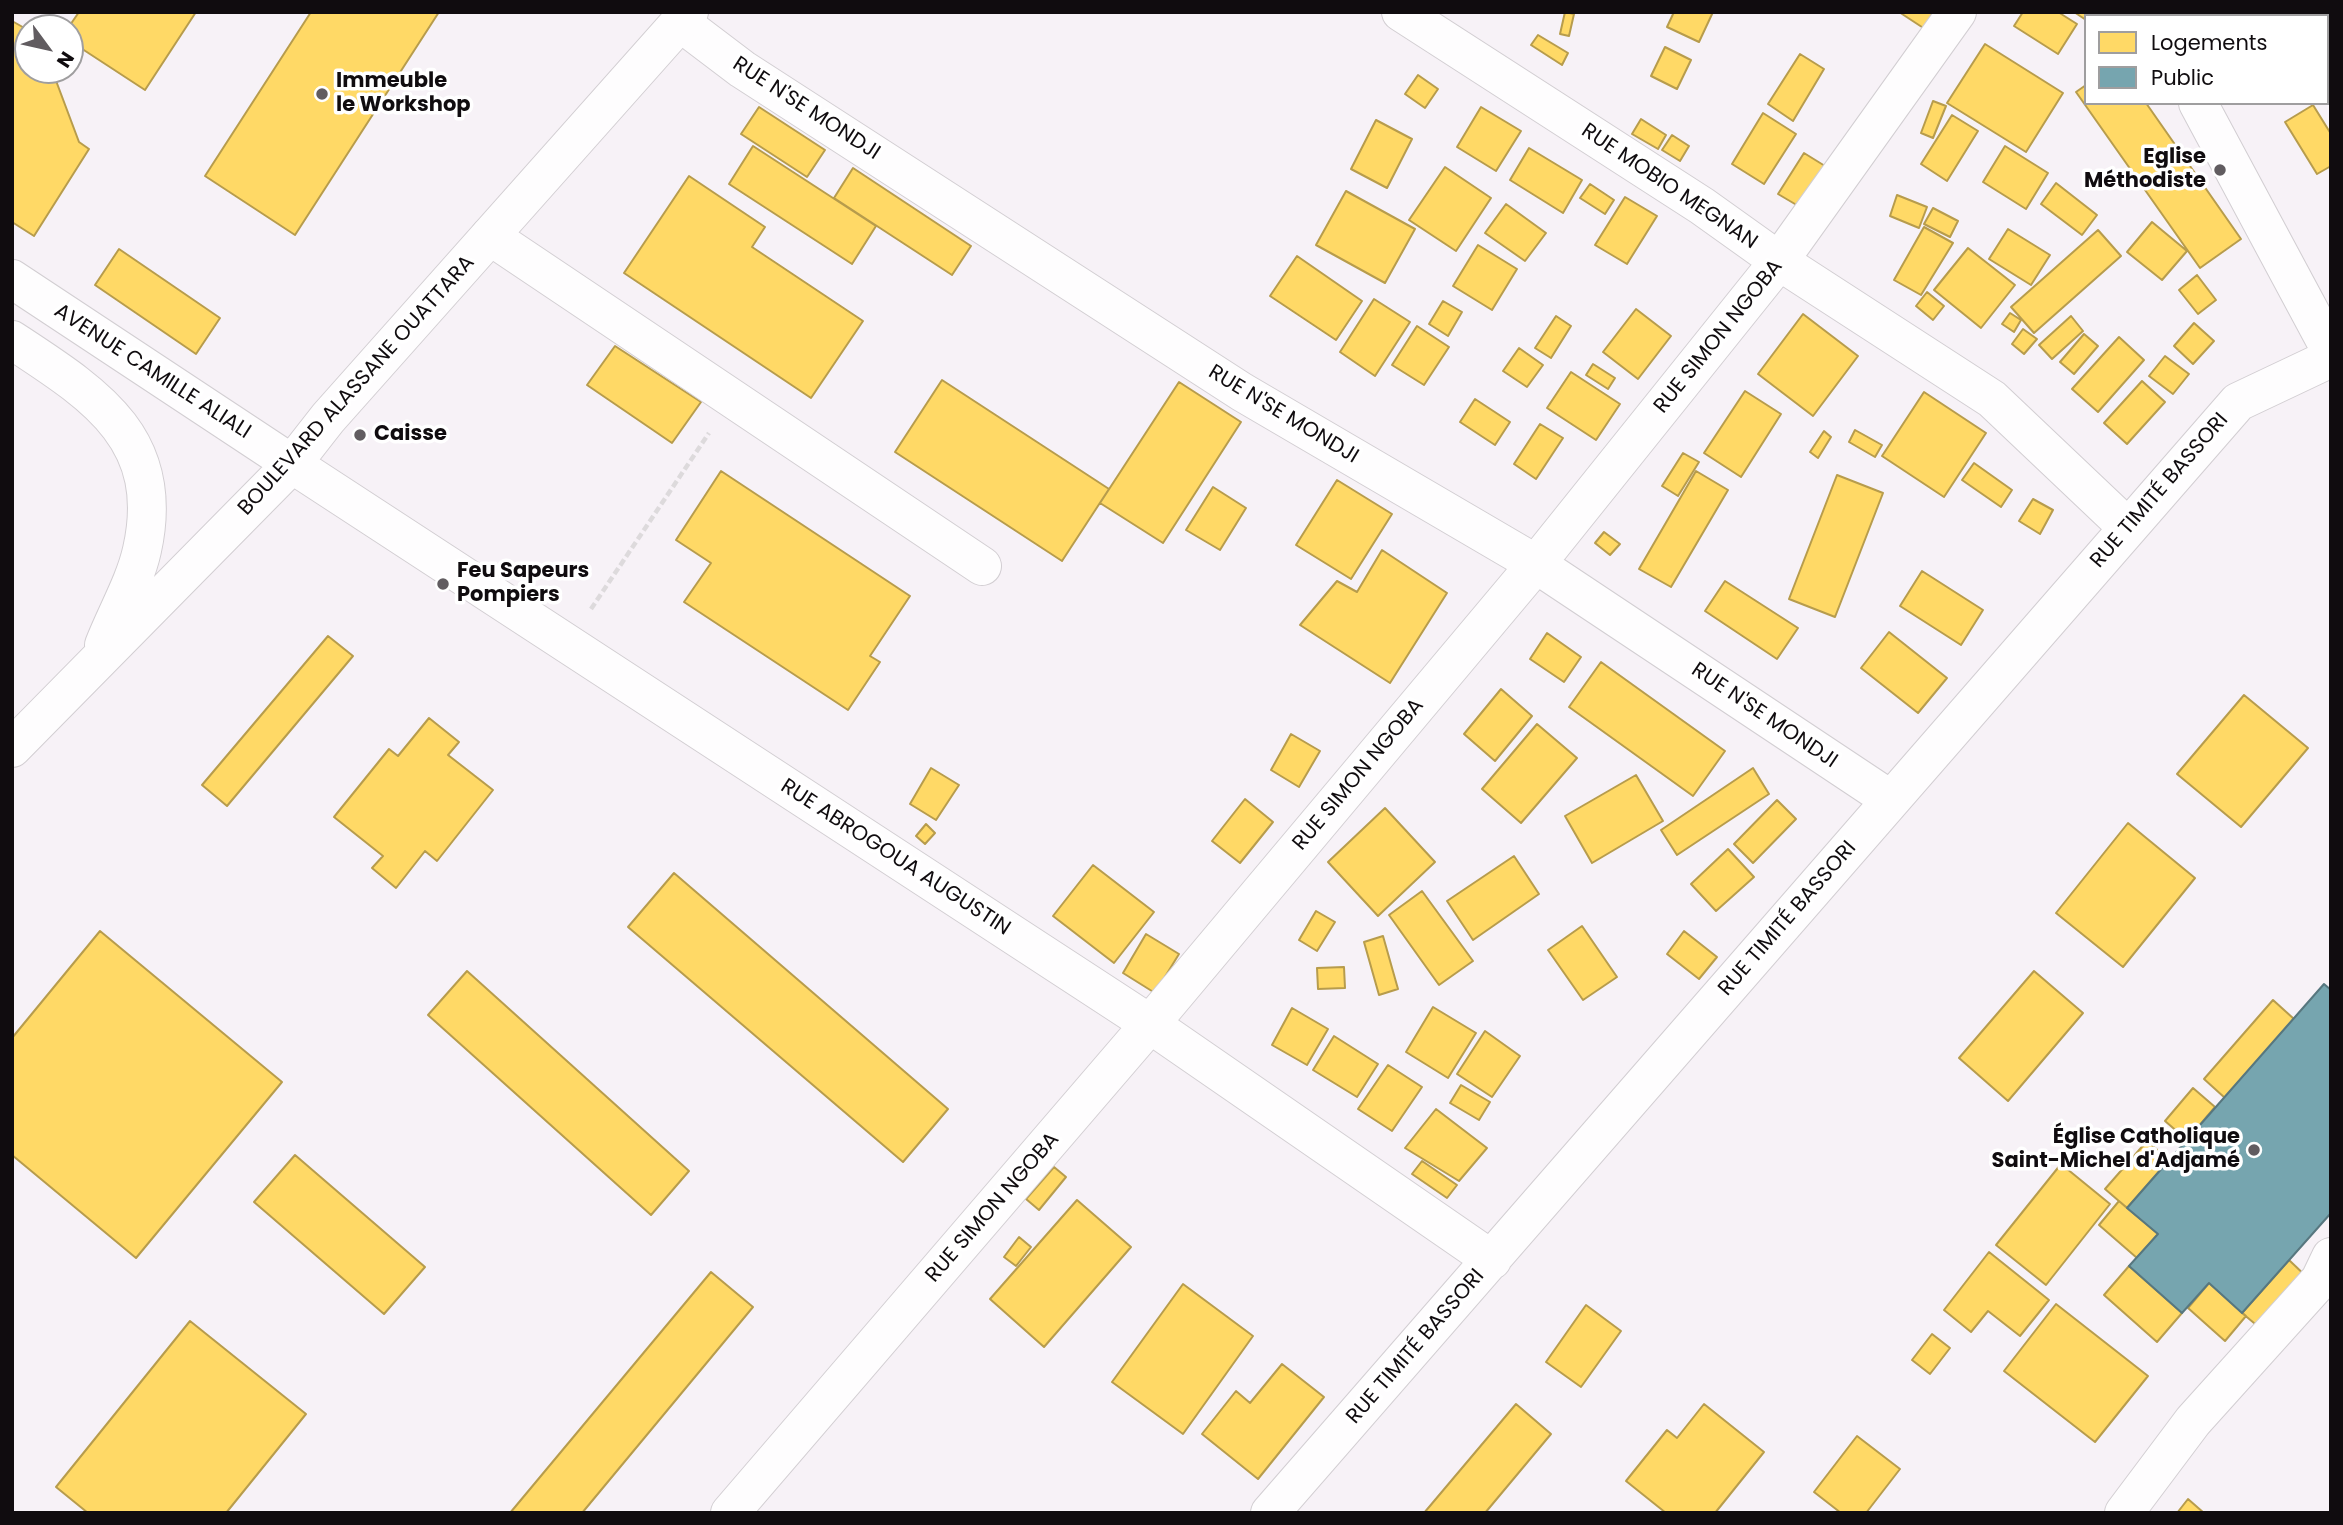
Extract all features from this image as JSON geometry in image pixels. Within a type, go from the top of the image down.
[{"type":"street","name":"RUE MOBIO MEGNAN","points":[[1401,12],[1702,206],[1779,261],[1992,399],[2127,527]]},
{"type":"street","name":"RUE SIMON NGOBA","points":[[730,1513],[1150,1024],[1536,564],[1779,261],[1957,12]]},
{"type":"street","name":"BOULEVARD ALASSANE OUATTARA","points":[[12,748],[292,464],[328,418],[685,17]]},
{"type":"street","name":"RUE N'SE MONDJI","points":[[685,17],[742,69],[1242,392],[1536,564],[1891,800]]},
{"type":"street","points":[[2199,105],[2331,351]]},
{"type":"street","points":[[490,236],[982,566]]},
{"type":"street","name":"AVENUE CAMILLE ALIALI","points":[[12,279],[292,464]]},
{"type":"street","points":[[12,340],[80,385],[105,406],[126,433],[140,459],[148,510],[141,552],[97,663]]},
{"type":"street","name":"RUE TIMITÉ BASSORI","points":[[1270,1513],[2238,402],[2331,358]]},
{"type":"street","name":"RUE ABROGOUA AUGUSTIN","points":[[292,464],[1150,1024],[1492,1260]]},
{"type":"street","points":[[2124,1513],[2193,1421],[2320,1280],[2331,1257]]},
{"type":"path","points":[[568,644],[733,398]]},
{"type":"building: Logements","points":[[196,12],[145,90],[84,50],[84,14],[78,14]]},
{"type":"building: Logements","name":"Immeuble le Workshop","points":[[311,12],[439,12],[295,235],[205,176]]},
{"type":"building: Logements","points":[[1565,12],[1574,14],[1569,36],[1560,34]]},
{"type":"building: Logements","points":[[1674,12],[1713,12],[1699,42],[1667,27]]},
{"type":"building: Logements","points":[[1899,12],[1944,12],[1931,33]]},
{"type":"building: Logements","points":[[2023,12],[2058,12],[2077,24],[2058,54],[2014,26]]},
{"type":"building: Logements","points":[[2074,12],[2117,14],[2084,14],[2084,19]]},
{"type":"building: Logements","points":[[12,21],[14,84],[57,84],[79,142],[89,149],[34,236],[12,222]]},
{"type":"building: Logements","points":[[1538,35],[1568,53],[1562,65],[1531,45]]},
{"type":"building: Logements","points":[[1985,44],[2063,93],[2026,152],[1947,103]]},
{"type":"building: Logements","points":[[1665,47],[1691,60],[1677,89],[1651,76]]},
{"type":"building: Logements","points":[[1800,54],[1824,69],[1793,121],[1768,104]]},
{"type":"building: Logements","points":[[1418,75],[1438,89],[1425,108],[1405,94]]},
{"type":"building: Logements","points":[[2084,86],[2084,103],[2076,92]]},
{"type":"building: Logements","points":[[1933,101],[1946,106],[1933,138],[1921,133]]},
{"type":"building: Logements","points":[[2085,105],[2147,105],[2241,239],[2200,268]]},
{"type":"building: Logements","points":[[2313,105],[2331,134],[2331,166],[2317,174],[2285,122]]},
{"type":"building: Logements","points":[[759,107],[825,150],[807,177],[741,134]]},
{"type":"building: Logements","points":[[1481,107],[1521,131],[1496,171],[1457,147]]},
{"type":"building: Logements","points":[[1763,113],[1796,134],[1764,184],[1732,164]]},
{"type":"building: Logements","points":[[1952,115],[1978,131],[1947,181],[1921,164]]},
{"type":"building: Logements","points":[[1641,119],[1666,135],[1658,149],[1632,134]]},
{"type":"building: Logements","points":[[1376,120],[1412,139],[1387,188],[1351,169]]},
{"type":"building: Logements","points":[[1672,135],[1689,146],[1680,161],[1662,150]]},
{"type":"building: Logements","points":[[753,146],[876,226],[852,264],[729,184]]},
{"type":"building: Logements","points":[[2005,146],[2048,173],[2026,209],[1983,182]]},
{"type":"building: Logements","points":[[1529,148],[1582,180],[1563,213],[1510,180]]},
{"type":"building: Logements","points":[[1804,153],[1825,166],[1800,207],[1778,194]]},
{"type":"building: Logements","points":[[1445,167],[1491,198],[1456,251],[1409,220]]},
{"type":"building: Logements","points":[[853,168],[971,246],[952,275],[834,198]]},
{"type":"building: Logements","points":[[689,176],[765,227],[752,247],[863,321],[811,398],[624,273]]},
{"type":"building: Logements","points":[[2056,183],[2097,215],[2082,235],[2041,204]]},
{"type":"building: Logements","points":[[1590,184],[1614,200],[1605,214],[1580,198]]},
{"type":"building: Logements","points":[[1346,191],[1415,229],[1385,283],[1316,245]]},
{"type":"building: Logements","points":[[1897,195],[1927,207],[1919,228],[1890,216]]},
{"type":"building: Logements","points":[[1625,197],[1657,216],[1627,264],[1595,245]]},
{"type":"building: Logements","points":[[1506,204],[1546,233],[1525,261],[1485,233]]},
{"type":"building: Logements","points":[[1933,208],[1958,221],[1950,237],[1924,224]]},
{"type":"building: Logements","points":[[2152,222],[2187,251],[2162,280],[2127,252]]},
{"type":"building: Logements","points":[[1924,227],[1953,243],[1921,295],[1894,280]]},
{"type":"building: Logements","points":[[2008,229],[2050,255],[2031,285],[1989,259]]},
{"type":"building: Logements","points":[[2098,230],[2121,256],[2034,333],[2011,307]]},
{"type":"building: Logements","points":[[1478,245],[1517,269],[1492,310],[1453,286]]},
{"type":"building: Logements","points":[[1968,248],[2015,285],[1981,328],[1934,290]]},
{"type":"building: Logements","points":[[119,249],[220,318],[196,354],[95,285]]},
{"type":"building: Logements","points":[[1297,256],[1362,301],[1336,340],[1270,296]]},
{"type":"building: Logements","points":[[2197,275],[2216,300],[2198,314],[2179,290]]},
{"type":"building: Logements","points":[[1927,292],[1944,306],[1933,320],[1916,306]]},
{"type":"building: Logements","points":[[1374,299],[1410,322],[1375,376],[1340,352]]},
{"type":"building: Logements","points":[[1443,301],[1462,312],[1448,336],[1429,324]]},
{"type":"building: Logements","points":[[1636,309],[1671,336],[1638,379],[1603,352]]},
{"type":"building: Logements","points":[[2010,313],[2021,320],[2014,332],[2002,324]]},
{"type":"building: Logements","points":[[1803,314],[1858,356],[1813,416],[1758,374]]},
{"type":"building: Logements","points":[[1556,316],[1571,326],[1551,358],[1535,348]]},
{"type":"building: Logements","points":[[2071,316],[2083,331],[2052,359],[2039,345]]},
{"type":"building: Logements","points":[[2194,323],[2214,341],[2193,364],[2174,346]]},
{"type":"building: Logements","points":[[1417,326],[1449,347],[1424,385],[1392,365]]},
{"type":"building: Logements","points":[[2023,329],[2037,339],[2024,354],[2012,344]]},
{"type":"building: Logements","points":[[2084,334],[2098,346],[2074,374],[2060,362]]},
{"type":"building: Logements","points":[[2119,337],[2144,360],[2098,412],[2072,389]]},
{"type":"building: Logements","points":[[615,346],[701,402],[672,443],[587,385]]},
{"type":"building: Logements","points":[[1519,348],[1543,365],[1527,387],[1503,371]]},
{"type":"building: Logements","points":[[2165,356],[2189,374],[2173,394],[2149,376]]},
{"type":"building: Logements","points":[[1593,364],[1615,378],[1608,389],[1586,375]]},
{"type":"building: Logements","points":[[1571,372],[1620,404],[1596,440],[1547,408]]},
{"type":"building: Logements","points":[[942,380],[1109,489],[1062,561],[895,452]]},
{"type":"building: Logements","points":[[2142,381],[2165,402],[2127,444],[2104,423]]},
{"type":"building: Logements","points":[[1179,382],[1241,422],[1163,543],[1100,503]]},
{"type":"building: Logements","points":[[1745,391],[1781,414],[1741,477],[1704,453]]},
{"type":"building: Logements","points":[[1924,392],[1986,433],[1944,497],[1882,456]]},
{"type":"building: Logements","points":[[1475,399],[1510,422],[1495,445],[1460,422]]},
{"type":"building: Logements","points":[[1540,424],[1563,438],[1536,479],[1514,464]]},
{"type":"building: Logements","points":[[1855,430],[1882,445],[1875,457],[1849,442]]},
{"type":"building: Logements","points":[[1824,431],[1831,437],[1818,458],[1810,452]]},
{"type":"building: Logements","points":[[1683,453],[1699,462],[1678,496],[1662,486]]},
{"type":"building: Logements","points":[[1974,463],[2012,490],[2001,507],[1962,480]]},
{"type":"building: Logements","points":[[721,471],[910,596],[870,656],[880,662],[848,710],[684,602],[711,563],[676,540]]},
{"type":"building: Logements","points":[[1696,471],[1728,490],[1671,587],[1639,569]]},
{"type":"building: Logements","points":[[1837,475],[1883,493],[1835,617],[1789,599]]},
{"type":"building: Logements","points":[[1337,480],[1392,514],[1351,579],[1296,545]]},
{"type":"building: Logements","points":[[1213,487],[1246,508],[1220,550],[1186,530]]},
{"type":"building: Logements","points":[[2033,499],[2053,510],[2040,534],[2019,521]]},
{"type":"building: Logements","points":[[1604,532],[1620,544],[1610,555],[1595,543]]},
{"type":"building: Logements","points":[[1382,550],[1447,593],[1390,683],[1300,625],[1337,581],[1357,592]]},
{"type":"building: Logements","points":[[1922,571],[1983,610],[1961,645],[1900,606]]},
{"type":"building: Logements","points":[[1725,581],[1798,628],[1777,659],[1705,611]]},
{"type":"building: Logements","points":[[1889,632],[1947,678],[1918,713],[1861,668]]},
{"type":"building: Logements","points":[[1547,633],[1581,657],[1564,682],[1530,659]]},
{"type":"building: Logements","points":[[328,636],[353,656],[227,806],[202,785]]},
{"type":"building: Logements","points":[[1601,662],[1725,751],[1693,796],[1569,707]]},
{"type":"building: Logements","points":[[1501,689],[1532,716],[1495,761],[1464,734]]},
{"type":"building: Logements","points":[[2244,695],[2308,748],[2241,827],[2177,774]]},
{"type":"building: Logements","points":[[429,718],[459,742],[448,755],[493,790],[437,861],[425,851],[396,888],[372,868],[383,856],[334,817],[389,749],[398,756]]},
{"type":"building: Logements","points":[[1537,724],[1577,758],[1521,823],[1482,789]]},
{"type":"building: Logements","points":[[1291,734],[1320,751],[1299,787],[1271,770]]},
{"type":"building: Logements","points":[[931,768],[959,785],[936,820],[910,804]]},
{"type":"building: Logements","points":[[1753,768],[1769,794],[1677,855],[1661,830]]},
{"type":"building: Logements","points":[[1636,775],[1663,821],[1592,863],[1565,816]]},
{"type":"building: Logements","points":[[1245,799],[1273,822],[1240,863],[1212,841]]},
{"type":"building: Logements","points":[[1777,800],[1796,819],[1753,863],[1734,844]]},
{"type":"building: Logements","points":[[1385,808],[1435,862],[1378,916],[1328,862]]},
{"type":"building: Logements","points":[[2128,823],[2195,878],[2123,967],[2056,913]]},
{"type":"building: Logements","points":[[926,824],[935,833],[925,844],[916,836]]},
{"type":"building: Logements","points":[[1728,849],[1754,877],[1716,911],[1691,884]]},
{"type":"building: Logements","points":[[1514,856],[1539,894],[1473,940],[1447,901]]},
{"type":"building: Logements","points":[[1093,865],[1154,912],[1114,963],[1053,916]]},
{"type":"building: Logements","points":[[674,873],[948,1109],[903,1162],[628,927]]},
{"type":"building: Logements","points":[[1422,891],[1473,961],[1439,985],[1389,915]]},
{"type":"building: Logements","points":[[1316,911],[1335,922],[1317,951],[1299,940]]},
{"type":"building: Logements","points":[[1582,926],[1617,977],[1583,1000],[1548,950]]},
{"type":"building: Logements","points":[[100,931],[282,1082],[136,1258],[12,1155],[12,1038]]},
{"type":"building: Logements","points":[[1684,931],[1717,957],[1699,979],[1667,954]]},
{"type":"building: Logements","points":[[1146,934],[1179,954],[1155,993],[1123,973]]},
{"type":"building: Logements","points":[[1383,936],[1398,989],[1379,995],[1364,942]]},
{"type":"building: Logements","points":[[1344,967],[1345,988],[1318,989],[1317,968]]},
{"type":"building: Logements","points":[[467,971],[689,1171],[651,1215],[428,1015]]},
{"type":"building: Logements","points":[[2034,971],[2083,1013],[2008,1101],[1959,1058]]},
{"type":"building: Logements","points":[[2273,1000],[2294,1019],[2225,1098],[2204,1079]]},
{"type":"building: Logements","points":[[1433,1007],[1476,1033],[1448,1078],[1406,1052]]},
{"type":"building: Logements","points":[[1292,1008],[1328,1029],[1307,1065],[1272,1045]]},
{"type":"building: Logements","points":[[1485,1031],[1520,1056],[1492,1097],[1457,1074]]},
{"type":"building: Logements","points":[[1334,1036],[1378,1064],[1357,1097],[1313,1070]]},
{"type":"building: Logements","points":[[1388,1065],[1422,1087],[1392,1131],[1358,1109]]},
{"type":"building: Logements","points":[[1461,1085],[1490,1102],[1479,1120],[1450,1103]]},
{"type":"building: Logements","points":[[2193,1088],[2215,1107],[2187,1140],[2165,1121]]},
{"type":"building: Logements","points":[[1436,1109],[1487,1148],[1459,1181],[1405,1148]]},
{"type":"building: Logements","points":[[2147,1141],[2169,1160],[2127,1208],[2105,1189]]},
{"type":"building: Logements","points":[[295,1155],[425,1267],[384,1314],[254,1202]]},
{"type":"building: Logements","points":[[1422,1161],[1457,1185],[1447,1198],[1412,1174]]},
{"type":"building: Logements","points":[[2061,1164],[2110,1204],[2046,1285],[1996,1245]]},
{"type":"building: Logements","points":[[1054,1167],[1066,1177],[1039,1210],[1026,1199]]},
{"type":"building: Logements","points":[[1077,1200],[1131,1247],[1044,1347],[990,1299]]},
{"type":"building: Logements","points":[[2119,1201],[2158,1234],[2137,1258],[2099,1225]]},
{"type":"building: Logements","points":[[1019,1237],[1031,1247],[1016,1266],[1004,1257]]},
{"type":"building: Logements","points":[[1989,1252],[2049,1300],[2020,1336],[1988,1311],[1971,1332],[1944,1310]]},
{"type":"building: Logements","points":[[2289,1260],[2311,1281],[2266,1333],[2242,1313]]},
{"type":"building: Logements","points":[[2129,1266],[2182,1313],[2157,1342],[2104,1295]]},
{"type":"building: Logements","points":[[711,1272],[753,1307],[582,1513],[510,1513]]},
{"type":"building: Logements","points":[[2209,1283],[2246,1316],[2225,1341],[2188,1308]]},
{"type":"building: Logements","points":[[1183,1284],[1253,1336],[1183,1434],[1112,1382]]},
{"type":"building: Logements","points":[[2056,1304],[2148,1376],[2095,1442],[2004,1371]]},
{"type":"building: Logements","points":[[1586,1305],[1621,1331],[1581,1387],[1546,1362]]},
{"type":"building: Logements","points":[[190,1321],[306,1414],[226,1513],[88,1513],[56,1487]]},
{"type":"building: Logements","points":[[1932,1334],[1950,1348],[1930,1374],[1912,1360]]},
{"type":"building: Logements","points":[[1282,1364],[1324,1397],[1258,1479],[1202,1434],[1236,1391],[1250,1403]]},
{"type":"building: Logements","points":[[1516,1404],[1551,1434],[1485,1513],[1424,1513]]},
{"type":"building: Logements","points":[[1704,1404],[1764,1452],[1715,1513],[1666,1513],[1626,1481],[1667,1430],[1677,1438]]},
{"type":"building: Logements","points":[[1857,1436],[1900,1469],[1866,1513],[1841,1513],[1814,1492]]},
{"type":"building: Logements","points":[[2188,1499],[2204,1513],[2177,1513]]},
{"type":"building: Public","points":[[2305,12],[2331,12],[2331,30],[2329,14]]},
{"type":"building: Public","name":"Église Catholique Saint-Michel d'Adjamé","points":[[2324,984],[2331,990],[2331,1213],[2242,1313],[2209,1283],[2182,1313],[2129,1266],[2158,1234],[2127,1208]]},
{"type":"place","name":"Immeuble le Workshop","points":[[322,94]]},
{"type":"place","name":"Eglise Méthodiste","points":[[2220,170]]},
{"type":"place","name":"Caisse","points":[[360,435]]},
{"type":"place","name":"Feu Sapeurs Pompiers","points":[[443,584]]},
{"type":"place","name":"Église Catholique Saint-Michel d'Adjamé","points":[[2254,1150]]}]
